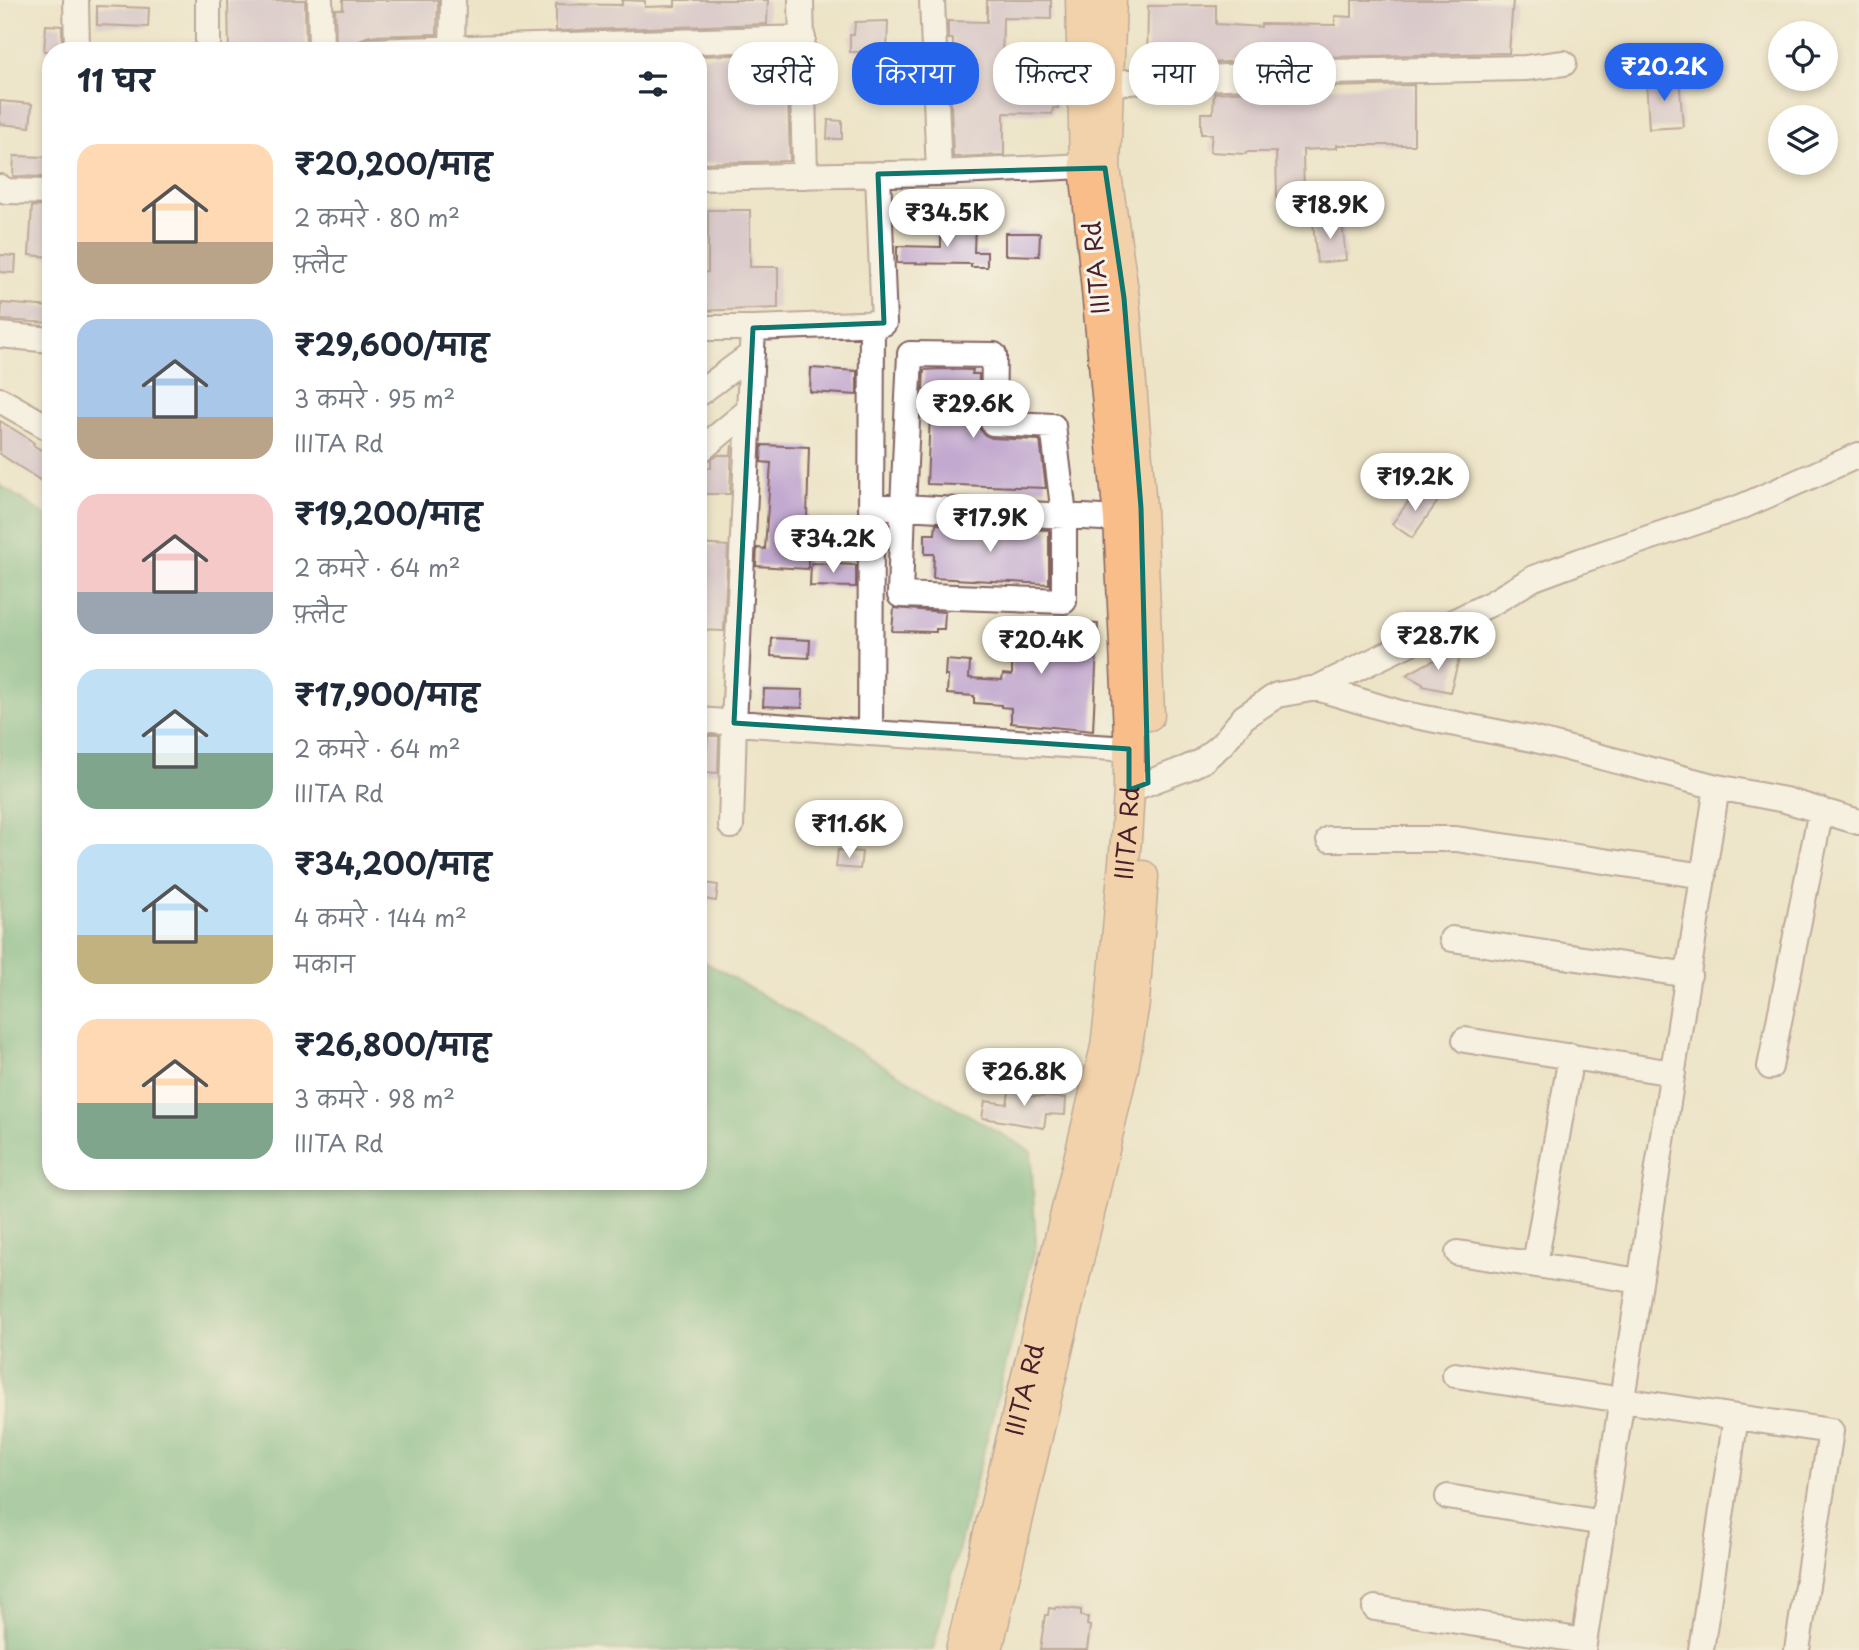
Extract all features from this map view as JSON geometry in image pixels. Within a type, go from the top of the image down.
[{"type":"main road","name":"IIITA Rd","points":[[1081,0],[1119,519],[1129,749],[1139,786]]},
{"type":"main road","name":"IIITA Rd","points":[[1110,42],[1111,0]]},
{"type":"main road","name":"IIITA Rd","points":[[961,1650],[1107,1089],[1134,1003],[1139,786],[1149,717],[1141,508],[1124,298],[1095,167],[1105,105]]},
{"type":"main road","name":"IIITA Rd","points":[[987,1650],[1107,1089]]},
{"type":"street","points":[[76,0],[77,42]]},
{"type":"street","points":[[208,0],[208,42]]},
{"type":"street","points":[[320,0],[321,42]]},
{"type":"street","points":[[452,42],[453,0]]},
{"type":"street","points":[[801,0],[805,176]]},
{"type":"street","points":[[932,0],[939,173]]},
{"type":"street","points":[[675,42],[803,38]]},
{"type":"street","points":[[1115,83],[1326,72],[1526,68],[1564,63]]},
{"type":"street","points":[[707,178],[1095,167]]},
{"type":"street","points":[[707,328],[884,323],[878,174]]},
{"type":"street","points":[[0,187],[6,191],[42,192]]},
{"type":"street","points":[[870,733],[872,323]]},
{"type":"street","points":[[731,826],[753,328]]},
{"type":"street","points":[[0,335],[42,339]]},
{"type":"street","points":[[707,387],[752,354]]},
{"type":"street","points":[[910,354],[994,355],[993,423],[1053,426],[1064,515],[1064,601],[900,595],[903,507],[910,354]]},
{"type":"street","points":[[0,400],[42,424]]},
{"type":"street","points":[[707,445],[749,410]]},
{"type":"street","points":[[1139,786],[1202,761],[1222,744],[1244,717],[1277,695],[1317,688],[1492,603],[1534,578],[1741,507],[1859,455]]},
{"type":"street","points":[[871,507],[1119,519]]},
{"type":"street","points":[[1317,688],[1400,713],[1532,739],[1717,787],[1821,810],[1859,822]]},
{"type":"street","points":[[707,721],[1129,749]]},
{"type":"street","points":[[1375,1608],[1583,1645],[1717,787]]},
{"type":"street","points":[[1770,1067],[1821,810]]},
{"type":"street","points":[[1329,839],[1456,839],[1704,876]]},
{"type":"street","points":[[1452,939],[1689,975]]},
{"type":"street","points":[[1465,1040],[1673,1073]]},
{"type":"street","points":[[1535,1264],[1571,1056]]},
{"type":"street","points":[[1458,1253],[1640,1281]]},
{"type":"street","points":[[1455,1375],[1831,1431],[1797,1650]]},
{"type":"street","points":[[1701,1650],[1736,1417]]},
{"type":"street","points":[[1448,1497],[1602,1523]]},
{"type":"highlighted area","points":[[1105,168],[1124,298],[1141,508],[1148,783],[1129,790],[1129,749],[734,723],[753,328],[884,323],[878,174]]},
{"type":"green space","points":[[0,485],[42,513],[42,1190],[707,1190],[707,963],[1031,1151],[1036,1246],[933,1650],[0,1650]]},
{"type":"building","points":[[228,0],[305,0],[306,42],[229,42]]},
{"type":"building","points":[[343,0],[438,0],[437,34],[369,36],[359,42],[336,42],[335,9],[343,9]]},
{"type":"building","points":[[622,0],[645,1],[645,7],[675,6],[675,0],[768,0],[767,24],[556,31],[556,4],[622,5]]},
{"type":"building","points":[[987,0],[1051,0],[1051,19],[1003,18],[1002,42],[993,42],[993,105],[1058,105],[1058,108],[1053,108],[1052,114],[1004,113],[1004,155],[953,157],[951,105],[979,105],[979,42],[953,42],[953,39],[948,39],[948,21],[987,22]]},
{"type":"building","points":[[1352,0],[1513,0],[1509,53],[1336,57],[1336,42],[1233,42],[1233,62],[1219,62],[1219,42],[1147,42],[1148,6],[1216,5],[1216,24],[1261,27],[1261,24],[1335,25],[1335,16],[1352,17]]},
{"type":"building","points":[[97,6],[149,8],[148,27],[97,25]]},
{"type":"building","points":[[888,21],[887,42],[852,42],[850,52],[850,35],[854,35],[855,22]]},
{"type":"building","points":[[46,25],[62,26],[62,42],[45,42]]},
{"type":"building","points":[[728,55],[728,105],[788,105],[790,161],[707,163],[707,56]]},
{"type":"building","points":[[1679,76],[1683,127],[1649,129],[1646,78]]},
{"type":"building","points":[[1414,85],[1414,145],[1337,145],[1337,148],[1303,150],[1304,201],[1277,201],[1276,152],[1210,152],[1212,134],[1201,134],[1201,113],[1213,113],[1213,105],[1219,105],[1219,93],[1233,92],[1233,105],[1336,105],[1336,87]]},
{"type":"building","points":[[0,101],[32,104],[30,127],[0,124]]},
{"type":"building","points":[[828,120],[842,121],[842,139],[827,139]]},
{"type":"building","points":[[14,156],[42,157],[42,177],[13,176]]},
{"type":"building","points":[[32,206],[42,207],[42,256],[29,255]]},
{"type":"building","points":[[708,210],[750,210],[750,267],[778,267],[778,308],[707,311]]},
{"type":"building","points":[[1342,219],[1346,260],[1317,263],[1313,222]]},
{"type":"building","points":[[941,225],[975,225],[974,252],[987,252],[987,267],[971,267],[971,264],[897,263],[897,246],[941,247]]},
{"type":"building","points":[[1005,233],[1040,233],[1039,256],[1005,255]]},
{"type":"building","points":[[0,255],[16,256],[15,273],[0,272]]},
{"type":"building","points":[[2,303],[42,306],[42,322],[1,320]]},
{"type":"building","points":[[811,368],[857,371],[857,395],[810,392]]},
{"type":"building","points":[[924,370],[973,370],[972,374],[979,374],[978,423],[985,435],[992,438],[1040,440],[1046,488],[927,484],[931,391],[923,390]]},
{"type":"building","points":[[0,421],[42,450],[42,481],[0,454]]},
{"type":"building","points":[[732,445],[730,494],[707,494],[707,468],[711,468],[711,460],[718,455],[731,455]]},
{"type":"building","points":[[762,445],[809,447],[806,552],[808,569],[756,566],[757,548],[765,549],[771,463],[761,462]]},
{"type":"building","points":[[1419,487],[1438,501],[1412,538],[1392,524]]},
{"type":"building","points":[[936,524],[1049,530],[1049,584],[933,578],[934,554],[925,554],[925,534],[935,534]]},
{"type":"building","points":[[707,545],[728,546],[724,631],[707,630]]},
{"type":"building","points":[[811,563],[856,565],[856,587],[810,586]]},
{"type":"building","points":[[894,608],[945,612],[944,629],[936,629],[936,632],[892,631]]},
{"type":"building","points":[[1012,620],[1098,624],[1093,731],[1011,723],[1011,708],[974,703],[974,696],[947,694],[946,660],[970,662],[969,678],[1002,680],[1003,674],[1012,675]]},
{"type":"building","points":[[772,638],[810,640],[809,658],[771,656]]},
{"type":"building","points":[[1462,648],[1450,692],[1423,686],[1406,675],[1428,663]]},
{"type":"building","points":[[764,689],[803,690],[802,708],[763,706]]},
{"type":"building","points":[[708,736],[719,736],[718,773],[707,772]]},
{"type":"building","points":[[838,850],[862,852],[860,869],[836,867]]},
{"type":"building","points":[[707,883],[718,885],[716,901],[707,900]]},
{"type":"building","points":[[1010,1086],[1030,1089],[1028,1096],[1066,1098],[1065,1115],[1046,1114],[1044,1128],[982,1118],[985,1101],[1007,1104]]},
{"type":"building","points":[[1049,1608],[1081,1610],[1081,1616],[1088,1617],[1087,1625],[1090,1626],[1087,1650],[1040,1650],[1045,1615],[1048,1615]]}]
